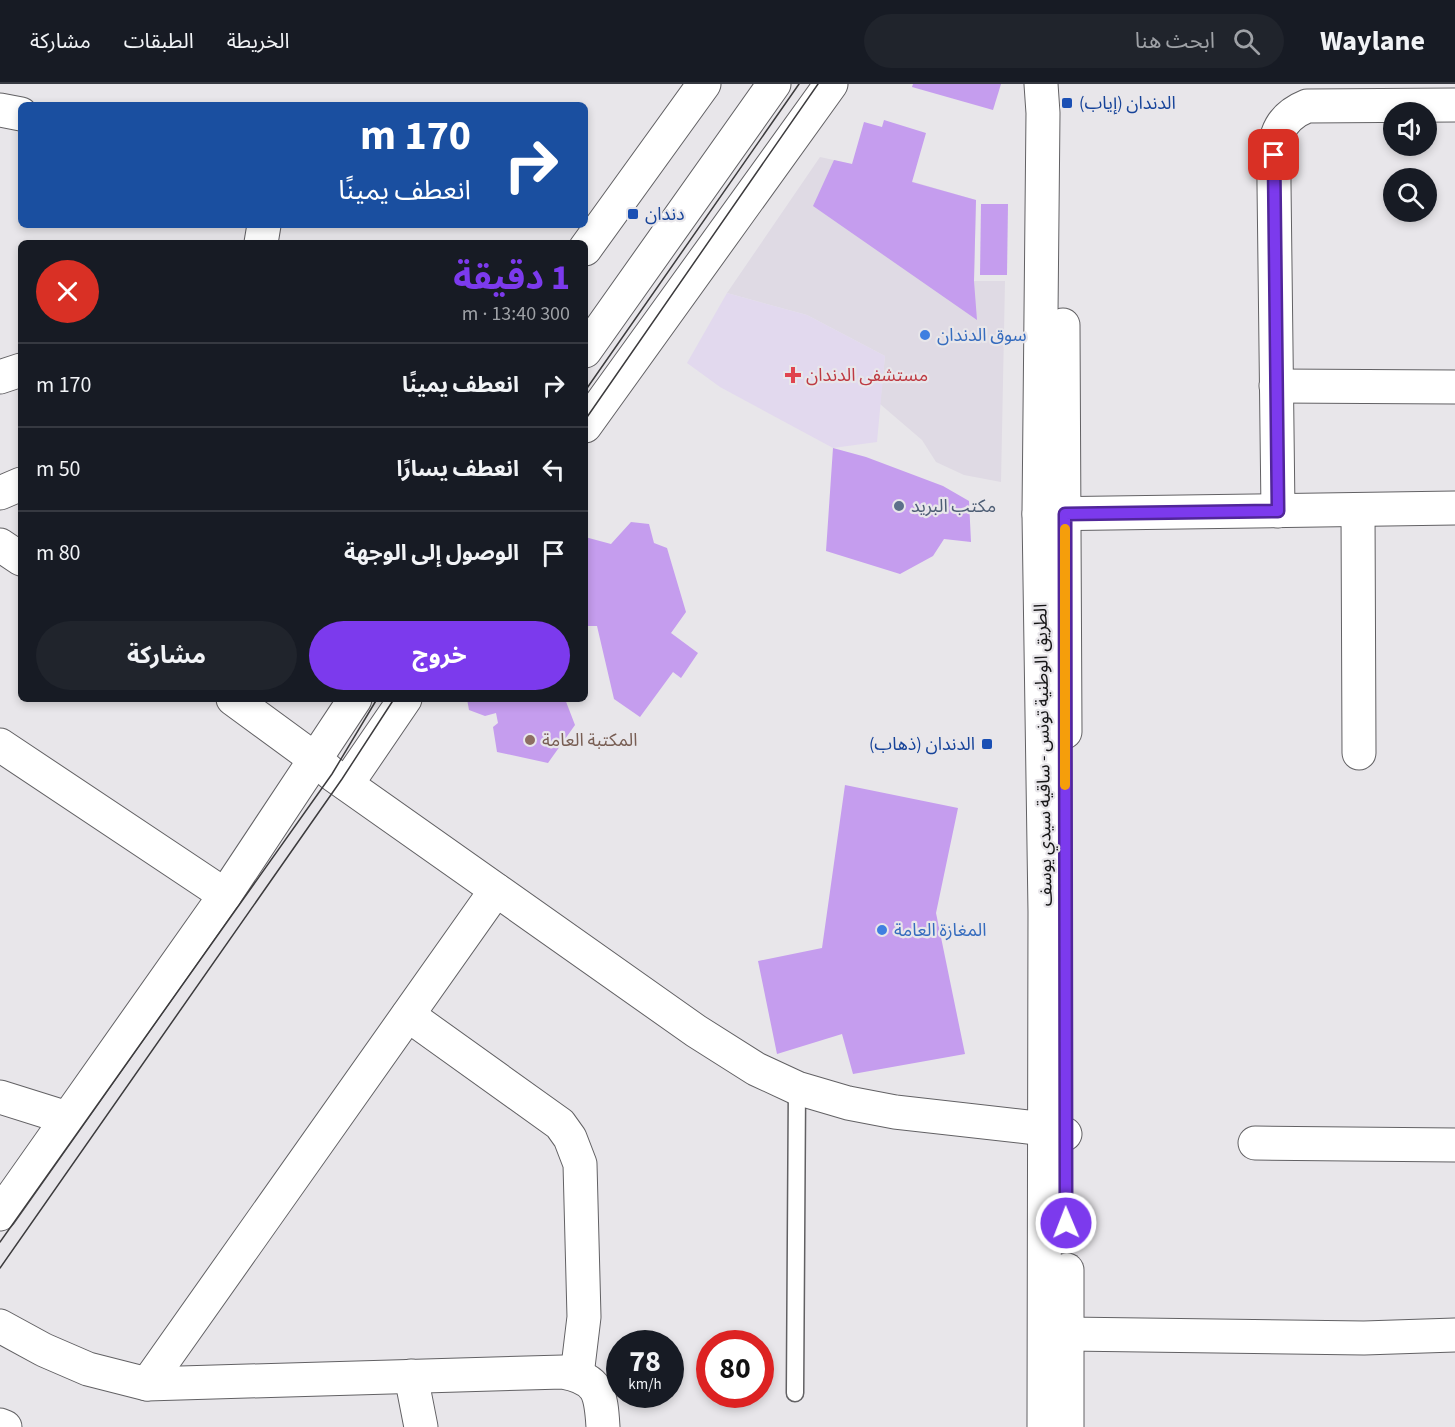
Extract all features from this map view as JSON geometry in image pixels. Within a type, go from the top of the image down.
[{"type":"main road","points":[[585,235],[704,84]]},
{"type":"main road","points":[[588,347],[774,84]]},
{"type":"main road","points":[[588,422],[831,84]]},
{"type":"main road","name":"الطريق الوطنية تونس - ساقية سيدي يوسف","points":[[1041,84],[1052,514]]},
{"type":"main road","name":"الطريق الوطنية تونس - ساقية سيدي يوسف","points":[[1061,84],[1045,912],[1055,1131],[1057,1333],[1067,1427]]},
{"type":"main road","points":[[1278,511],[1274,155],[1276,136],[1283,122],[1292,112],[1307,106],[1455,105]]},
{"type":"main road","points":[[0,110],[18,113]]},
{"type":"main road","points":[[0,377],[18,371]]},
{"type":"main road","points":[[1276,386],[1455,387]]},
{"type":"main road","points":[[0,493],[18,485]]},
{"type":"main road","points":[[1052,514],[1455,508]]},
{"type":"main road","points":[[1358,510],[1359,753]]},
{"type":"main road","points":[[0,545],[18,556]]},
{"type":"main road","points":[[237,702],[332,774],[496,890],[696,1031],[756,1069],[797,1088],[848,1103],[895,1112],[1055,1131]]},
{"type":"main road","points":[[0,1214],[225,895],[353,702]]},
{"type":"main road","points":[[347,784],[403,702]]},
{"type":"main road","points":[[0,745],[225,895]]},
{"type":"main road","points":[[147,1384],[496,890]]},
{"type":"main road","points":[[408,1015],[560,1124],[570,1138],[580,1164],[584,1317],[577,1375]]},
{"type":"main road","points":[[0,1097],[67,1118]]},
{"type":"main road","points":[[1255,1143],[1455,1145]]},
{"type":"main road","points":[[0,1326],[44,1350],[88,1369],[147,1384],[563,1372],[577,1375],[598,1389],[602,1405],[603,1427]]},
{"type":"main road","points":[[1057,1333],[1364,1338],[1455,1335]]},
{"type":"main road","name":"الطريق الوطنية تونس - ساقية سيدي يوسف","points":[[1044,1427],[1057,1333]]},
{"type":"main road","points":[[411,1376],[421,1427]]},
{"type":"main road","points":[[0,1425],[5,1427]]},
{"type":"lane","points":[[795,1393],[797,1088]]},
{"type":"shaded area","name":"سوق الدندان","points":[[820,157],[976,200],[974,281],[1005,281],[1001,482],[964,475],[936,462],[922,440],[880,404],[885,356],[807,315],[727,293]]},
{"type":"shaded area","name":"مستشفى الدندان","points":[[727,293],[807,315],[885,356],[877,442],[833,448],[720,387],[687,363]]},
{"type":"building","points":[[913,84],[1001,84],[993,110],[912,87]]},
{"type":"building","points":[[884,120],[926,133],[912,182],[976,200],[974,281],[977,320],[813,206],[834,160],[852,164],[864,122],[882,127]]},
{"type":"building","points":[[981,204],[1008,204],[1007,275],[980,275]]},
{"type":"building","name":"مكتب البريد","points":[[833,448],[866,457],[943,486],[969,501],[971,542],[944,539],[933,556],[900,574],[826,551]]},
{"type":"building","points":[[631,522],[649,524],[654,543],[667,548],[686,612],[671,633],[698,653],[681,678],[673,672],[640,717],[614,699],[597,626],[588,626],[588,538],[611,544]]},
{"type":"building","name":"المكتبة العامة","points":[[468,702],[566,702],[575,725],[548,763],[497,752],[493,727],[498,723],[496,713],[485,716],[469,710]]},
{"type":"building","name":"المغازة العامة","points":[[845,785],[958,808],[936,913],[965,1054],[853,1074],[842,1034],[777,1054],[758,961],[822,948]]},
{"type":"tram line","points":[[588,387],[799,84]]},
{"type":"tram line","points":[[588,416],[818,84]]},
{"type":"tram line","points":[[0,1242],[332,774],[375,702]]},
{"type":"tram line","points":[[0,1268],[342,779],[392,702]]},
{"type":"slow traffic","points":[[1065,529],[1065,785]]},
{"type":"place","name":"الدندان (إياب)","points":[[1067,103]]},
{"type":"place","name":"دندان","points":[[633,214]]},
{"type":"place","name":"سوق الدندان","points":[[925,335]]},
{"type":"place","name":"مستشفى الدندان","points":[[793,375]]},
{"type":"place","name":"مكتب البريد","points":[[899,506]]},
{"type":"place","name":"المكتبة العامة","points":[[530,740]]},
{"type":"place","name":"الدندان (ذهاب)","points":[[987,744]]},
{"type":"place","name":"المغازة العامة","points":[[882,930]]},
{"type":"route","points":[[1066,1223],[1065,514],[1278,511],[1274,155]]}]
